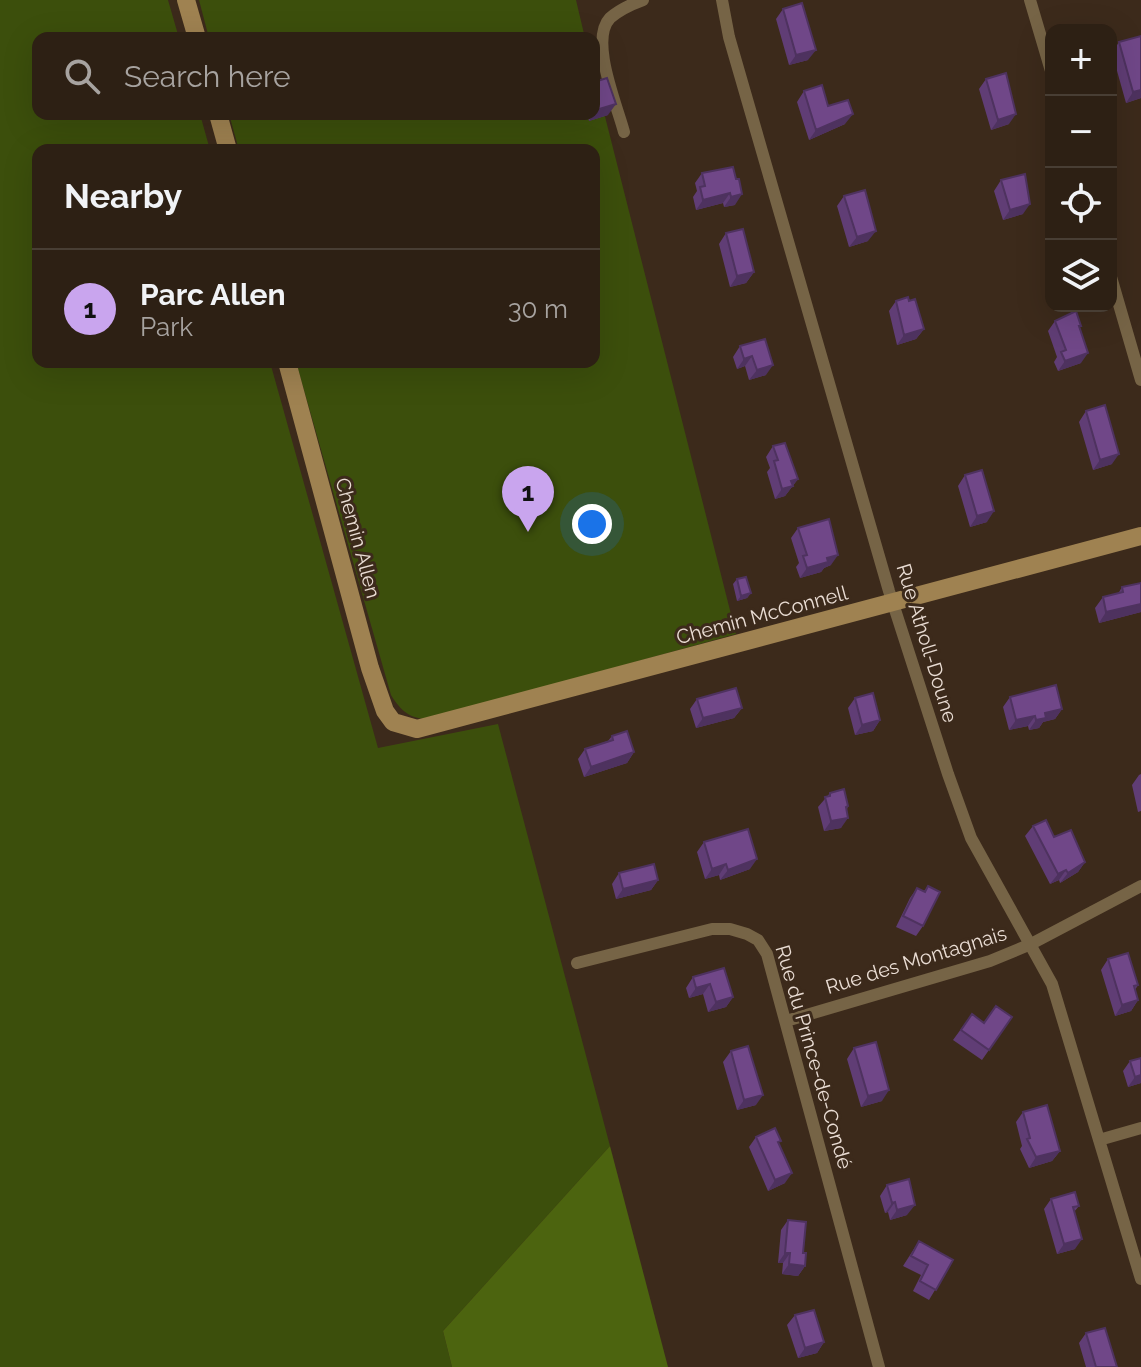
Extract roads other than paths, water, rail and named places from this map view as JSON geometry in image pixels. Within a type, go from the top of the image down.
[{"type":"street","points":[[186,0],[195,32]]},
{"type":"street","points":[[624,132],[602,53],[602,34],[609,19],[643,0]]},
{"type":"street","name":"Rue Atholl-Doune","points":[[722,0],[729,37],[893,602],[948,774],[971,838],[1052,984],[1141,1279]]},
{"type":"street","points":[[1030,0],[1045,51]]},
{"type":"street","points":[[220,120],[226,144]]},
{"type":"street","points":[[1117,298],[1141,380]]},
{"type":"street","name":"Chemin Allen","points":[[289,368],[370,668],[385,711],[393,722]]},
{"type":"street","name":"Chemin McConnell","points":[[393,722],[417,729],[1141,536]]},
{"type":"street","name":"Rue des Montagnais","points":[[786,1021],[969,968],[1031,944],[1141,886]]},
{"type":"street","name":"Rue du Prince-de-Condé","points":[[577,963],[694,933],[730,929],[758,940],[767,954],[786,1021],[879,1367]]},
{"type":"street","points":[[1099,1140],[1141,1128]]},
{"type":"place","name":"Parc Allen","points":[[528,532]]}]
